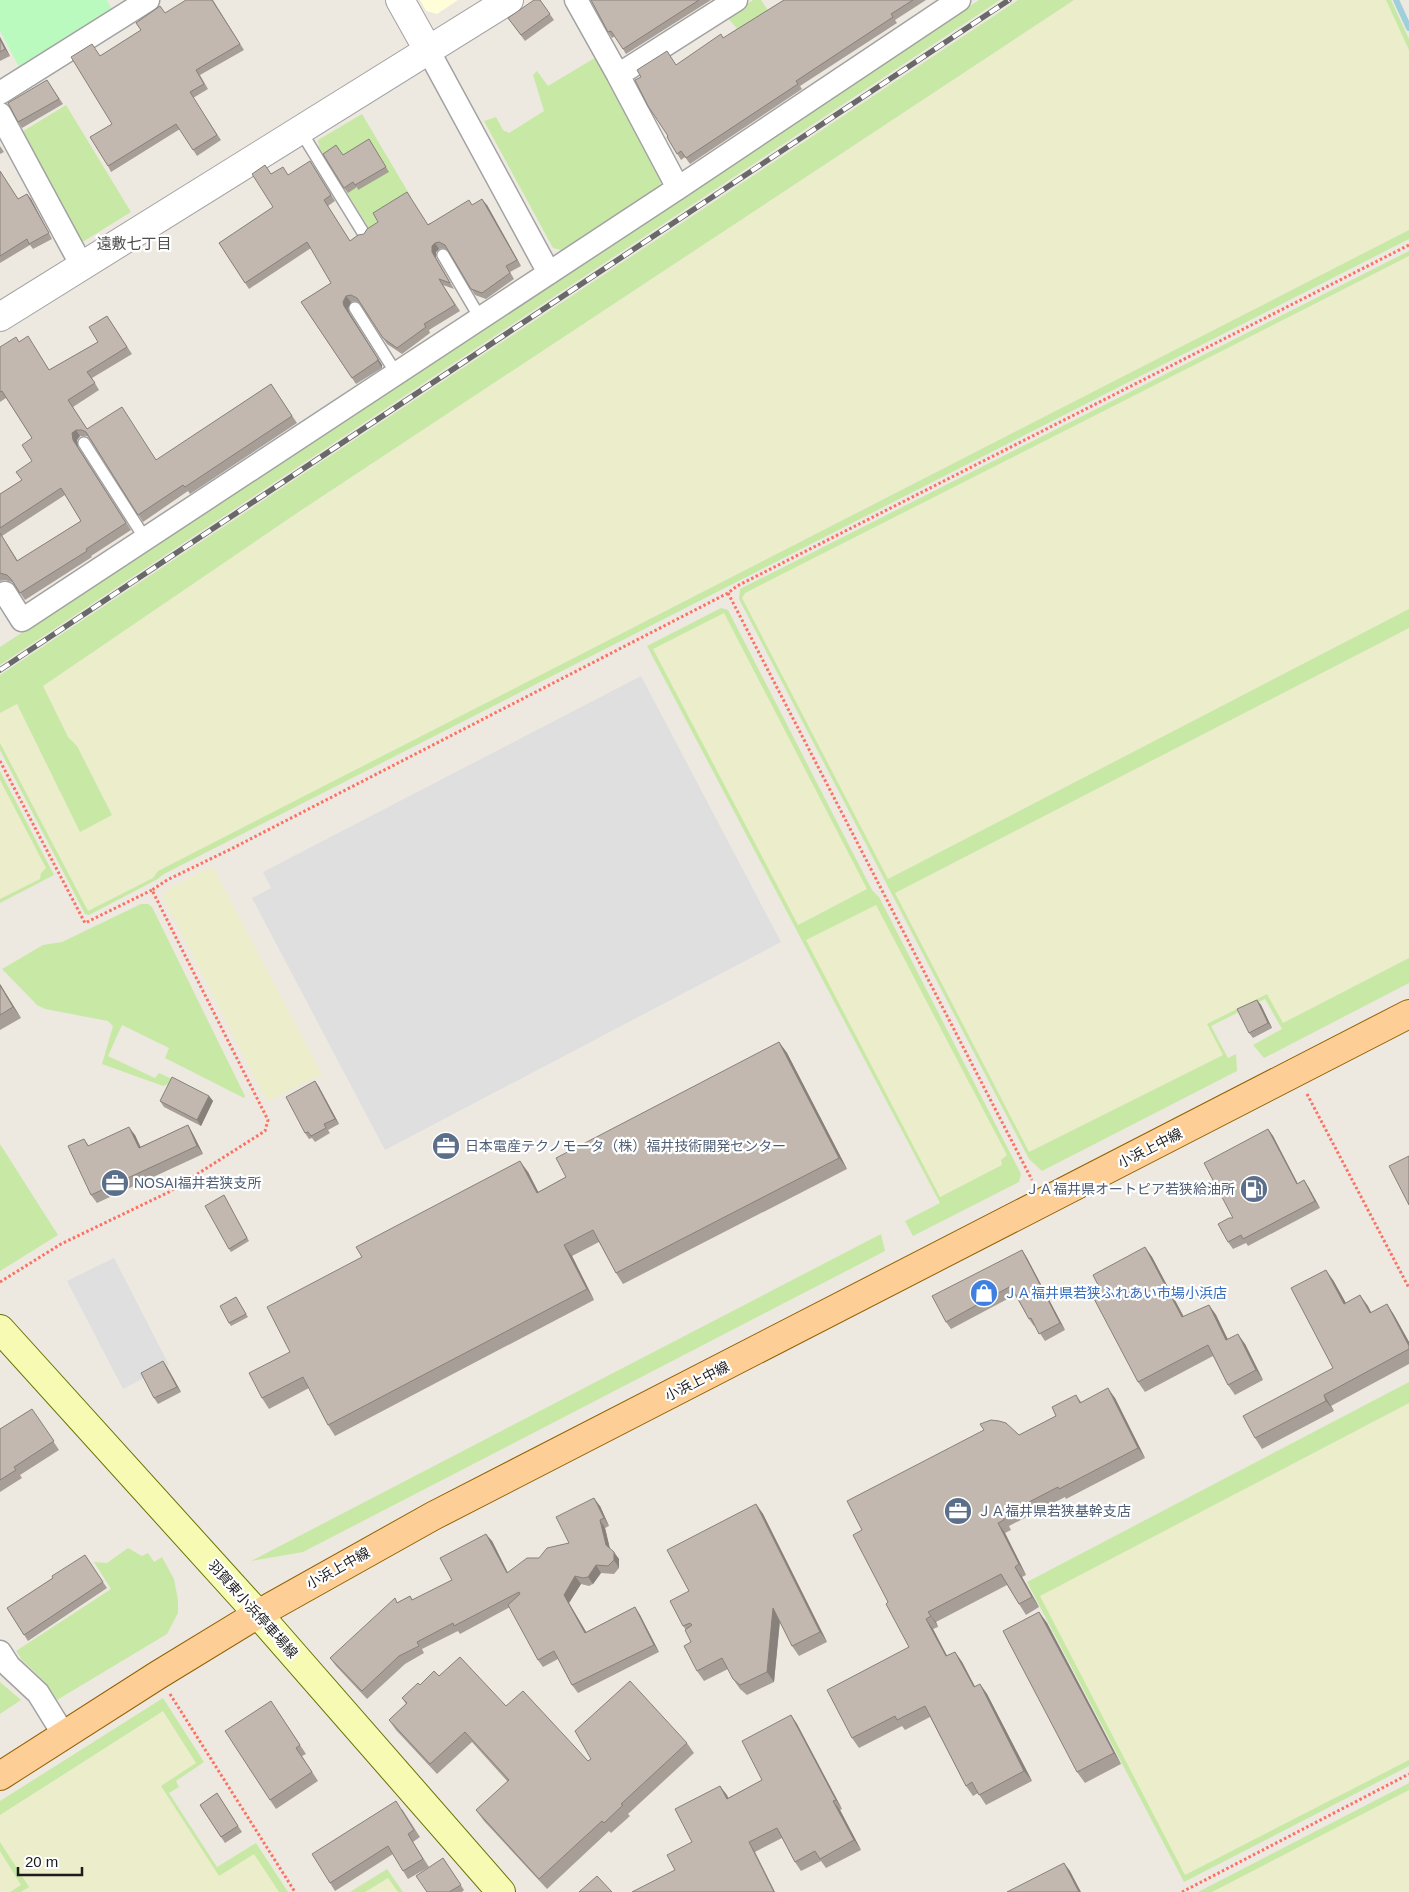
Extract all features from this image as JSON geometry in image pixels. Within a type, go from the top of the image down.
[{"type":"main road","name":"小浜上中線","points":[[0,1776],[158,1675],[258,1614],[433,1516],[1409,1014]]},
{"type":"main road","name":"羽賀東小浜停車場線","points":[[0,1329],[258,1614],[502,1892]]},
{"type":"street","points":[[0,93],[148,0]]},
{"type":"street","points":[[400,0],[549,273]]},
{"type":"street","points":[[0,317],[509,0]]},
{"type":"street","points":[[576,0],[678,188]]},
{"type":"street","points":[[618,75],[736,0]]},
{"type":"street","points":[[2,592],[22,620],[678,188],[959,0]]},
{"type":"street","points":[[0,114],[82,266]]},
{"type":"street","points":[[0,1652],[9,1666],[38,1693],[64,1735]]},
{"type":"lane","points":[[300,130],[364,234]]},
{"type":"lane","points":[[443,255],[480,318]]},
{"type":"lane","points":[[355,308],[396,373]]},
{"type":"lane","points":[[84,443],[146,540]]},
{"type":"path","points":[[0,761],[85,923],[728,593],[737,586],[1409,245]]},
{"type":"path","points":[[728,593],[1044,1203]]},
{"type":"path","points":[[0,1282],[61,1244],[169,1192],[265,1131],[268,1120],[152,890]]},
{"type":"path","points":[[1296,1073],[1409,1288]]},
{"type":"path","points":[[158,1675],[296,1892]]},
{"type":"path","points":[[1182,1892],[1409,1774]]},
{"type":"shaded area","points":[[420,0],[458,0],[437,14],[426,11]]},
{"type":"shaded area","points":[[1074,0],[1386,0],[1409,50],[1409,230],[158,871],[153,878],[88,911],[0,743],[0,713],[17,704],[80,831],[112,815],[77,746],[68,737],[43,686],[300,511]]},
{"type":"shaded area","points":[[1409,256],[1409,609],[888,879],[742,598],[745,593]]},
{"type":"shaded area","points":[[724,613],[867,889],[798,925],[653,649]]},
{"type":"shaded area","points":[[1409,628],[1409,958],[1283,1023],[1267,994],[1208,1024],[1223,1055],[1029,1152],[895,893]]},
{"type":"shaded area","points":[[641,676],[781,942],[385,1150],[252,898],[271,888],[263,872]]},
{"type":"shaded area","points":[[0,780],[46,868],[40,879],[0,899]]},
{"type":"shaded area","points":[[208,868],[214,869],[322,1074],[267,1102],[162,896],[169,888]]},
{"type":"shaded area","points":[[876,904],[1007,1155],[1002,1160],[1002,1165],[940,1197],[806,940]]},
{"type":"shaded area","points":[[114,1258],[169,1365],[123,1389],[67,1281]]},
{"type":"shaded area","points":[[1409,1403],[1409,1760],[1185,1875],[1040,1596]]},
{"type":"shaded area","points":[[163,1711],[196,1763],[161,1786],[219,1876],[254,1853],[279,1892],[21,1892],[29,1887],[0,1842],[0,1815]]},
{"type":"shaded area","points":[[1409,1790],[1409,1892],[1212,1892]]},
{"type":"shaded area","points":[[0,1851],[22,1885],[10,1892],[0,1892]]},
{"type":"shaded area","points":[[388,1878],[398,1892],[365,1892]]},
{"type":"green space","points":[[0,0],[107,0],[112,10],[20,69],[0,31]]},
{"type":"green space","points":[[753,0],[761,0],[770,13],[738,30],[727,17]]},
{"type":"green space","points":[[979,0],[1000,0],[0,665],[0,647],[686,196]]},
{"type":"green space","points":[[1018,0],[1074,0],[300,511],[43,686],[68,737],[77,746],[112,815],[80,832],[17,704],[0,713],[0,675]]},
{"type":"green space","points":[[1386,0],[1391,0],[1409,39],[1409,50]]},
{"type":"green space","points":[[598,56],[662,176],[660,188],[566,251],[553,248],[484,121],[496,117],[503,130],[509,133],[544,111],[533,75],[537,71],[548,86]]},
{"type":"green space","points":[[66,105],[131,212],[81,243],[20,133]]},
{"type":"green space","points":[[362,114],[411,197],[376,219],[380,228],[372,233],[319,147],[318,140]]},
{"type":"green space","points":[[1409,230],[1409,239],[164,874],[89,915],[85,914],[0,750],[0,743],[88,911],[153,878],[158,871]]},
{"type":"green space","points":[[1409,251],[1409,256],[745,593],[742,598],[888,879],[1409,609],[1409,628],[895,893],[1029,1152],[1223,1055],[1207,1024],[1267,994],[1283,1023],[1409,958],[1409,983],[1264,1058],[1253,1045],[1282,1029],[1265,999],[1211,1026],[1228,1058],[1236,1054],[1237,1071],[1042,1171],[1029,1159],[739,599],[740,589]]},
{"type":"green space","points":[[721,608],[728,610],[872,890],[879,897],[1021,1174],[1019,1182],[913,1236],[905,1221],[940,1203],[647,646]],"holes":[[[724,613],[867,889],[798,925],[653,649]],[[876,905],[1007,1155],[1001,1160],[1002,1165],[940,1197],[806,940]]]},
{"type":"green space","points":[[0,771],[54,875],[0,903],[0,899],[40,879],[41,873],[46,868],[0,780]]},
{"type":"green space","points":[[141,904],[148,904],[152,907],[245,1096],[244,1098],[165,1058],[169,1048],[122,1025],[108,1056],[155,1078],[159,1073],[176,1081],[163,1086],[102,1064],[113,1026],[108,1021],[45,1009],[37,1005],[2,969],[43,945],[62,942]]},
{"type":"green space","points":[[0,1144],[58,1235],[0,1271]]},
{"type":"green space","points":[[881,1234],[885,1251],[303,1552],[251,1561]]},
{"type":"green space","points":[[1409,1382],[1409,1403],[1040,1596],[1185,1875],[1409,1760],[1409,1766],[1184,1882],[1027,1582]]},
{"type":"green space","points":[[128,1548],[142,1556],[148,1553],[154,1562],[162,1557],[174,1579],[178,1600],[178,1613],[167,1634],[57,1700],[45,1682],[22,1660],[16,1651],[111,1589],[94,1562],[107,1563]]},
{"type":"green space","points":[[0,1682],[21,1700],[0,1714]]},
{"type":"green space","points":[[163,1698],[204,1762],[176,1781],[179,1787],[169,1793],[217,1867],[256,1843],[288,1892],[279,1892],[254,1854],[219,1876],[161,1786],[196,1763],[163,1711],[0,1815],[0,1801]]},
{"type":"green space","points":[[1409,1783],[1409,1790],[1212,1892],[1198,1892]]},
{"type":"green space","points":[[0,1842],[29,1887],[21,1892],[10,1892],[21,1885],[0,1851]]},
{"type":"green space","points":[[387,1869],[403,1892],[398,1892],[388,1878],[365,1892],[350,1892]]},
{"type":"building","points":[[186,0],[212,0],[240,44],[196,70],[204,84],[190,92],[217,135],[193,150],[176,124],[108,166],[90,137],[112,124],[71,57],[92,44],[100,56],[141,30],[136,23],[160,6],[165,13]]},
{"type":"building","points":[[534,0],[540,0],[550,14],[521,35],[508,18]]},
{"type":"building","points":[[591,0],[699,0],[623,49],[611,31],[608,32]]},
{"type":"building","points":[[784,0],[913,0],[891,14],[893,17],[796,81],[798,84],[686,158],[681,151],[677,154],[668,136],[648,106],[635,80],[641,77],[637,70],[667,51],[676,65],[721,34],[723,38]]},
{"type":"building","points":[[0,39],[5,49],[0,52]]},
{"type":"building","points":[[47,80],[59,99],[18,122],[8,103]]},
{"type":"building","points":[[369,139],[386,167],[355,185],[353,182],[344,188],[323,154],[336,145],[343,155]]},
{"type":"building","points":[[310,161],[331,195],[324,200],[350,241],[358,235],[364,234],[367,229],[378,222],[373,213],[407,192],[428,225],[469,200],[472,205],[482,199],[517,260],[506,266],[510,273],[482,293],[471,289],[445,245],[439,242],[435,243],[432,246],[432,252],[450,283],[439,279],[455,305],[424,324],[426,327],[397,348],[383,338],[357,298],[351,295],[346,296],[343,302],[344,306],[378,359],[352,378],[301,302],[331,283],[307,242],[245,283],[219,243],[273,207],[252,174],[265,165],[271,174],[283,167],[288,175]]},
{"type":"building","points":[[0,171],[18,199],[27,194],[49,233],[29,244],[27,239],[0,256]]},
{"type":"building","points":[[107,316],[127,347],[87,372],[95,383],[68,400],[87,429],[122,407],[156,460],[271,384],[292,416],[185,487],[183,485],[138,515],[86,432],[76,430],[72,433],[73,440],[126,523],[86,549],[87,551],[20,593],[7,575],[0,573],[0,533],[17,561],[81,521],[61,488],[0,528],[0,494],[22,480],[16,472],[32,461],[22,445],[32,438],[2,391],[0,392],[0,347],[16,337],[19,342],[28,336],[49,370],[98,342],[89,327]]},
{"type":"building","points":[[0,985],[13,1007],[0,1015]]},
{"type":"building","points":[[1257,1000],[1268,1023],[1249,1033],[1237,1009]]},
{"type":"building","points":[[779,1042],[839,1158],[616,1273],[593,1230],[564,1245],[587,1289],[328,1425],[303,1377],[262,1398],[249,1373],[290,1352],[267,1307],[362,1257],[356,1247],[520,1161],[537,1193],[566,1177],[556,1158]]},
{"type":"building","points":[[172,1077],[209,1096],[197,1120],[160,1101]]},
{"type":"building","points":[[315,1081],[335,1119],[324,1124],[326,1128],[311,1136],[308,1132],[305,1133],[286,1097]]},
{"type":"building","name":"NOSAI福井若狭支所","points":[[188,1125],[197,1146],[91,1195],[68,1146],[84,1139],[88,1146],[129,1127],[139,1148]]},
{"type":"building","points":[[1268,1129],[1297,1184],[1304,1180],[1315,1201],[1243,1239],[1241,1235],[1228,1242],[1218,1224],[1233,1218],[1204,1163]]},
{"type":"building","points":[[1409,1156],[1409,1205],[1389,1166]]},
{"type":"building","points":[[224,1195],[247,1238],[229,1249],[205,1206]]},
{"type":"building","points":[[1145,1247],[1182,1317],[1209,1305],[1226,1340],[1238,1334],[1256,1370],[1228,1385],[1208,1345],[1138,1382],[1091,1293],[1100,1289],[1093,1275]]},
{"type":"building","points":[[1022,1250],[1060,1323],[1039,1334],[1011,1286],[946,1322],[932,1296]]},
{"type":"building","points":[[1326,1270],[1344,1304],[1360,1295],[1370,1313],[1387,1304],[1409,1349],[1324,1395],[1326,1401],[1255,1438],[1243,1416],[1333,1368],[1291,1288]]},
{"type":"building","points":[[236,1297],[246,1314],[229,1323],[220,1306]]},
{"type":"building","points":[[163,1361],[177,1387],[154,1398],[141,1373]]},
{"type":"building","points":[[1108,1388],[1138,1448],[1002,1516],[1004,1520],[998,1523],[1019,1564],[1015,1567],[1032,1597],[1019,1604],[1001,1574],[928,1612],[931,1616],[926,1619],[946,1656],[955,1652],[974,1687],[980,1684],[1024,1771],[979,1795],[972,1782],[966,1786],[925,1706],[897,1720],[895,1716],[852,1738],[827,1690],[909,1647],[853,1535],[862,1530],[847,1501],[984,1430],[980,1424],[991,1420],[999,1421],[1006,1423],[1019,1435],[1056,1416],[1052,1407],[1076,1395],[1080,1403]]},
{"type":"building","points":[[32,1409],[54,1441],[14,1467],[16,1470],[0,1480],[0,1429]]},
{"type":"building","points":[[594,1498],[604,1518],[600,1520],[606,1545],[614,1552],[614,1560],[608,1566],[596,1565],[588,1577],[575,1576],[564,1595],[585,1633],[635,1607],[654,1645],[572,1685],[554,1651],[538,1660],[508,1605],[520,1594],[519,1592],[454,1626],[453,1623],[417,1642],[419,1646],[399,1656],[362,1691],[330,1658],[395,1598],[397,1603],[410,1596],[412,1600],[452,1580],[440,1558],[486,1534],[507,1573],[527,1558],[539,1558],[547,1548],[569,1543],[556,1517]]},
{"type":"building","points":[[756,1504],[820,1632],[792,1646],[773,1608],[767,1672],[740,1685],[733,1679],[722,1658],[697,1671],[684,1646],[691,1642],[685,1630],[692,1625],[690,1623],[683,1626],[670,1601],[689,1591],[667,1550]]},
{"type":"building","points":[[85,1555],[103,1582],[24,1635],[7,1608]]},
{"type":"building","points":[[1039,1612],[1114,1753],[1077,1772],[1003,1631]]},
{"type":"building","points":[[460,1657],[506,1706],[523,1691],[588,1761],[591,1759],[575,1731],[630,1681],[687,1743],[621,1804],[623,1805],[604,1823],[602,1821],[539,1879],[476,1810],[509,1780],[465,1732],[430,1764],[389,1720],[407,1703],[402,1698],[418,1683],[420,1685],[434,1671],[439,1676]]},
{"type":"building","points":[[271,1701],[300,1745],[296,1748],[312,1772],[270,1800],[225,1731]]},
{"type":"building","points":[[791,1715],[836,1800],[833,1801],[854,1840],[820,1859],[815,1851],[795,1862],[777,1828],[749,1842],[774,1892],[632,1892],[675,1870],[667,1855],[692,1842],[675,1809],[720,1786],[727,1799],[762,1780],[742,1741]]},
{"type":"building","points":[[217,1793],[238,1826],[221,1837],[200,1805]]},
{"type":"building","points":[[396,1801],[414,1830],[408,1834],[423,1859],[403,1871],[388,1846],[330,1883],[312,1854]]},
{"type":"building","points":[[443,1858],[461,1885],[449,1892],[427,1892],[416,1876]]},
{"type":"building","points":[[1064,1863],[1079,1892],[1007,1892]]},
{"type":"building","points":[[597,1876],[612,1892],[579,1892]]},
{"type":"waterway","points":[[1396,0],[1409,28]]},
{"type":"railway","points":[[0,670],[1009,0]]},
{"type":"place","name":"日本電産テクノモータ（株）福井技術開発センター","points":[[446,1146]]},
{"type":"place","name":"NOSAI福井若狭支所","points":[[115,1183]]},
{"type":"place","name":"ＪＡ福井県オートピア若狭給油所","points":[[1254,1189]]},
{"type":"place","name":"ＪＡ福井県若狭ふれあい市場小浜店","points":[[984,1293]]},
{"type":"place","name":"ＪＡ福井県若狭基幹支店","points":[[958,1511]]},
{"type":"district","name":"遠敷七丁目","points":[[134,244]]}]
